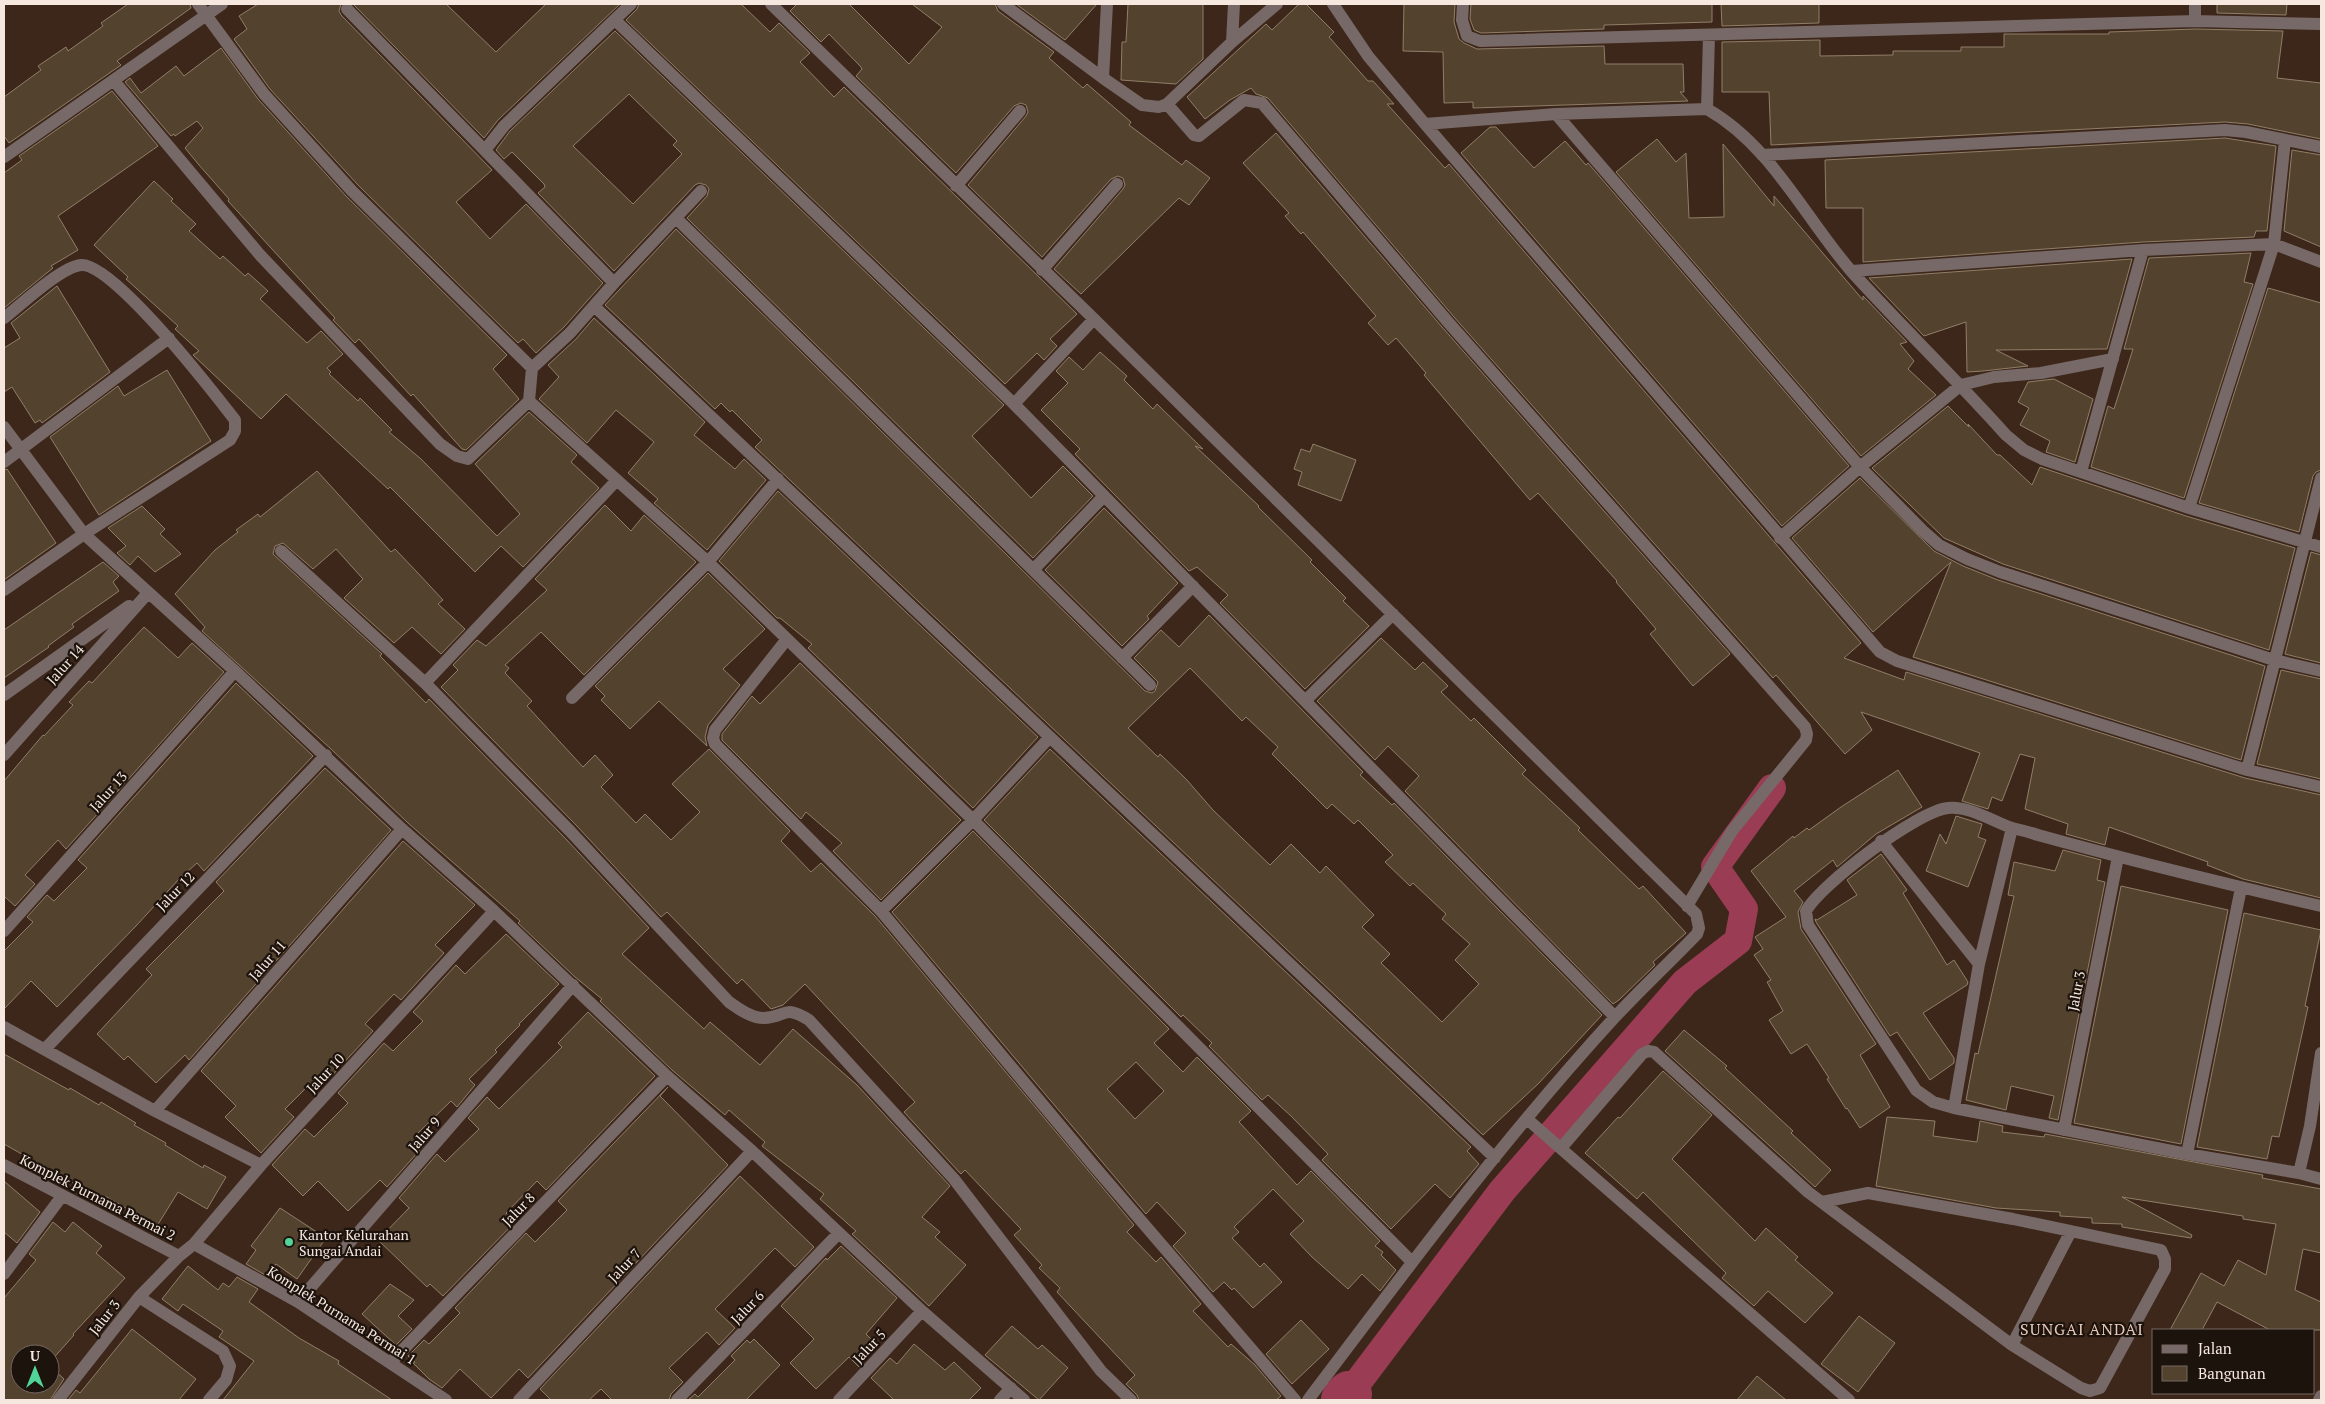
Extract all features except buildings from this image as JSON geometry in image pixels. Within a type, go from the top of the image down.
[{"type":"street","points":[[198,4],[264,94],[352,191],[532,368]]},
{"type":"street","points":[[4,157],[222,4]]},
{"type":"street","points":[[485,150],[504,126],[631,4]]},
{"type":"street","points":[[771,4],[1394,614],[1696,914],[1699,928],[1697,934],[1615,1017],[1527,1119],[1412,1262],[1308,1400]]},
{"type":"street","points":[[1003,4],[1142,105],[1159,107],[1167,104],[1232,42],[1277,4]]},
{"type":"street","points":[[1103,78],[1107,4]]},
{"type":"street","points":[[1232,42],[1234,4]]},
{"type":"street","points":[[1333,4],[1368,56],[1425,124],[1880,652],[1898,661],[2247,770],[2321,788]]},
{"type":"street","points":[[1343,18],[1344,4]]},
{"type":"street","points":[[1463,4],[1466,36],[1480,42],[2195,21],[2321,24]]},
{"type":"street","points":[[2195,4],[2195,21]]},
{"type":"street","points":[[348,9],[614,283]]},
{"type":"street","points":[[615,20],[1014,404],[1615,1017]]},
{"type":"street","points":[[1707,109],[1708,35]]},
{"type":"street","points":[[114,81],[260,255],[440,444],[457,456],[468,459],[529,401],[532,368],[570,334],[614,283],[701,191]]},
{"type":"street","points":[[1167,104],[1194,135],[1198,136],[1244,100],[1262,102],[1448,322],[1805,726],[1806,740],[1732,831],[1687,906]]},
{"type":"street","points":[[1425,124],[1556,114],[1707,109],[1723,118],[1762,155],[1852,271],[2006,434],[2024,450],[2042,459],[2189,508],[2321,547]]},
{"type":"street","points":[[956,186],[1020,111]]},
{"type":"street","points":[[1556,114],[1860,467],[1939,545],[2000,572],[2274,660],[2321,671]]},
{"type":"street","points":[[1762,155],[2225,130],[2321,146]]},
{"type":"street","points":[[2189,508],[2274,244],[2285,140]]},
{"type":"street","points":[[1042,270],[1117,184]]},
{"type":"street","points":[[676,218],[1150,685]]},
{"type":"street","points":[[1852,271],[2143,250],[2274,244],[2321,262]]},
{"type":"street","points":[[2081,472],[2143,250]]},
{"type":"street","points":[[4,318],[68,267],[84,264],[98,270],[133,301],[169,338],[236,420],[236,431],[230,440],[84,534],[4,590]]},
{"type":"street","points":[[594,306],[1495,1158]]},
{"type":"street","points":[[1014,404],[1094,319]]},
{"type":"street","points":[[4,462],[169,338]]},
{"type":"street","points":[[1780,538],[1860,467],[1961,385],[1994,377],[2040,373],[2113,359]]},
{"type":"street","points":[[529,401],[708,562],[973,820],[1412,1262]]},
{"type":"street","points":[[4,427],[84,534],[236,671],[402,829],[494,911],[667,1076],[752,1151],[838,1234],[922,1311],[1024,1400]]},
{"type":"street","points":[[2247,770],[2321,478]]},
{"type":"street","points":[[572,698],[708,562],[778,479]]},
{"type":"street","points":[[425,683],[617,480]]},
{"type":"street","points":[[1033,570],[1104,496]]},
{"type":"street","points":[[281,551],[425,683],[570,832],[729,1002],[745,1013],[764,1018],[783,1012],[797,1012],[809,1020],[954,1179],[1101,1371],[1131,1400]]},
{"type":"street","points":[[1122,658],[1193,586]]},
{"type":"street","points":[[4,695],[148,593]]},
{"type":"street","name":"Jalur 14","points":[[4,755],[148,593]]},
{"type":"street","points":[[1305,701],[1394,614]]},
{"type":"street","points":[[787,639],[715,730],[713,738],[715,744],[881,911],[1094,1166],[1295,1400]]},
{"type":"street","name":"Jalur 13","points":[[4,932],[236,671]]},
{"type":"street","points":[[881,911],[973,820],[1050,737]]},
{"type":"street","name":"Jalur 12","points":[[45,1049],[326,755]]},
{"type":"street","points":[[2321,906],[2118,857],[2012,828],[1965,809],[1950,807],[1929,813],[1882,841],[1818,895],[1806,912],[1808,925],[1916,1090],[1933,1102],[1954,1108],[2187,1154],[2299,1172],[2321,1179]]},
{"type":"street","points":[[1954,1108],[1979,964],[2012,828]]},
{"type":"street","name":"Jalur 11","points":[[155,1111],[402,829]]},
{"type":"street","points":[[1882,841],[1979,964]]},
{"type":"street","name":"Jalur 3","points":[[2064,1130],[2118,857]]},
{"type":"street","points":[[2187,1154],[2241,888]]},
{"type":"street","name":"Jalur 10","points":[[179,1256],[194,1244],[261,1165],[494,911]]},
{"type":"street","name":"Jalur 9","points":[[298,1302],[573,985]]},
{"type":"street","points":[[4,1027],[155,1111],[261,1165]]},
{"type":"street","points":[[1558,1146],[1642,1054],[1648,1051],[1654,1052],[1736,1128],[1822,1202],[2012,1345],[2081,1388],[2090,1390],[2100,1388],[2165,1269],[2165,1259],[2161,1250],[2071,1231],[1868,1193],[1822,1202]]},
{"type":"street","points":[[2299,1172],[2310,1126],[2321,1053]]},
{"type":"street","name":"Jalur 8","points":[[390,1363],[667,1076]]},
{"type":"street","points":[[2310,1126],[2321,1109]]},
{"type":"street","points":[[1527,1119],[1849,1400]]},
{"type":"street","name":"Jalur 7","points":[[519,1400],[752,1151]]},
{"type":"street","name":"Komplek Purnama Permai 2","points":[[4,1165],[179,1256]]},
{"type":"street","points":[[4,1274],[62,1196]]},
{"type":"street","points":[[2012,1345],[2071,1231]]},
{"type":"street","name":"Jalur 6","points":[[678,1400],[838,1234]]},
{"type":"street","name":"Komplek Purnama Permai 1","points":[[194,1244],[298,1302],[446,1400]]},
{"type":"street","name":"Jalur 3","points":[[58,1400],[139,1297],[179,1256]]},
{"type":"street","points":[[139,1297],[223,1351],[230,1366],[226,1380],[209,1400]]},
{"type":"street","name":"Jalur 5","points":[[839,1400],[922,1311]]},
{"type":"street","points":[[1000,1400],[1011,1388]]},
{"type":"street","points":[[2319,1400],[2321,1396]]},
{"type":"waterway","points":[[1349,1394],[1502,1191],[1685,982],[1738,941],[1744,909],[1715,867],[1772,788]]},
{"type":"waterway","points":[[1344,1400],[1349,1394]]},
{"type":"place","name":"Kantor Kelurahan Sungai Andai","points":[[289,1242]]},
{"type":"district","name":"SUNGAI ANDAI","points":[[2082,1329]]}]
